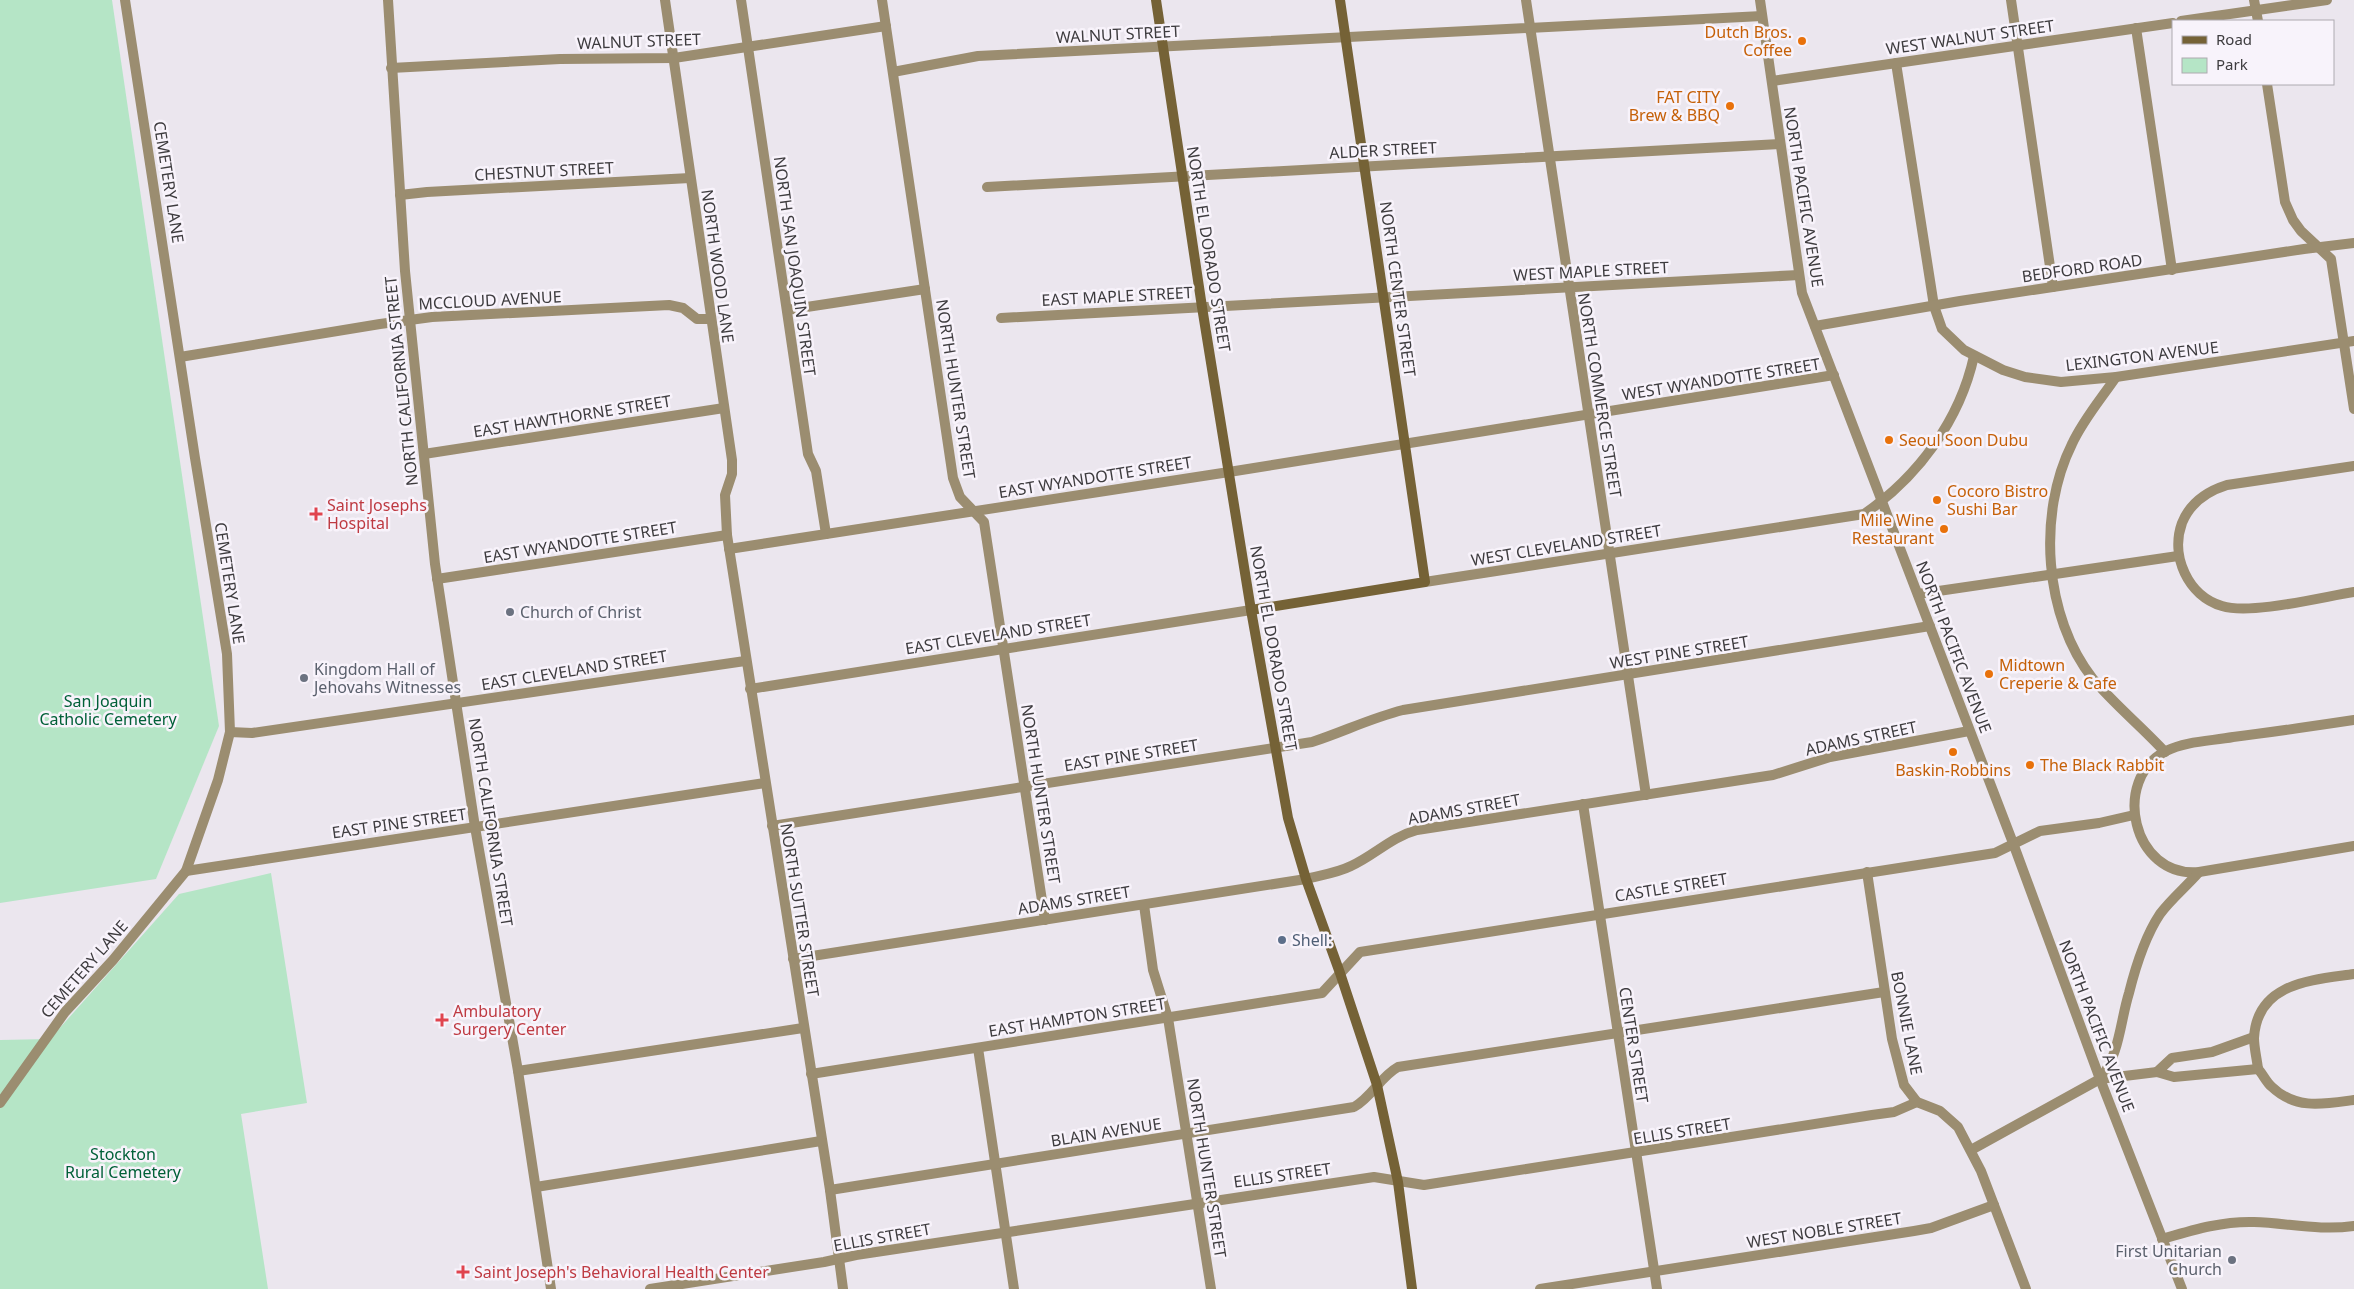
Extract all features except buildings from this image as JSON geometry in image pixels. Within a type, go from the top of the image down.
[{"type":"main road","name":"NORTH EL DORADO STREET","points":[[1156,0],[1202,307],[1251,610],[1288,818],[1306,879],[1340,973],[1377,1086],[1398,1182],[1412,1289]]},
{"type":"main road","name":"NORTH CENTER STREET","points":[[1340,0],[1425,582]]},
{"type":"main road","name":"WEST CLEVELAND STREET","points":[[1251,610],[1425,582]]},
{"type":"street","name":"CEMETERY LANE","points":[[0,1103],[65,1012],[113,960],[186,871],[218,780],[230,732],[227,654],[125,0]]},
{"type":"street","name":"NORTH CALIFORNIA STREET","points":[[388,0],[391,68],[410,320],[437,579],[475,827],[518,1071],[551,1289]]},
{"type":"street","name":"NORTH WOOD LANE","points":[[665,0],[732,460],[732,474],[725,495],[726,536]]},
{"type":"street","name":"NORTH SAN JOAQUIN STREET","points":[[741,0],[808,454],[816,471],[826,534]]},
{"type":"street","name":"NORTH HUNTER STREET","points":[[882,0],[953,478],[958,494],[984,522],[1045,920]]},
{"type":"street","name":"NORTH COMMERCE STREET","points":[[1526,0],[1646,795]]},
{"type":"street","name":"NORTH PACIFIC AVENUE","points":[[1760,0],[1802,293],[2013,843],[2100,1079],[2182,1289]]},
{"type":"street","points":[[2011,0],[2053,287]]},
{"type":"street","points":[[2187,20],[2255,5],[2327,0]]},
{"type":"street","points":[[2255,5],[2258,20]]},
{"type":"street","points":[[1345,36],[1762,16]]},
{"type":"street","name":"WEST WALNUT STREET","points":[[1772,81],[2172,22]]},
{"type":"street","name":"WALNUT STREET","points":[[391,68],[560,59],[674,58],[886,26]]},
{"type":"street","points":[[2136,28],[2172,270]]},
{"type":"street","name":"WALNUT STREET","points":[[893,72],[978,56],[1345,36]]},
{"type":"street","name":"LEXINGTON AVENUE","points":[[1896,63],[1934,306],[1942,329],[1964,350],[2003,370],[2043,380],[2074,382],[2349,342]]},
{"type":"street","points":[[2267,85],[2285,202],[2293,220],[2332,259],[2349,342],[2354,409]]},
{"type":"street","name":"ALDER STREET","points":[[986,187],[1780,144]]},
{"type":"street","name":"CHESTNUT STREET","points":[[400,195],[690,178]]},
{"type":"street","name":"BEDFORD ROAD","points":[[1815,326],[1851,318],[2053,287],[2319,247],[2354,244]]},
{"type":"street","name":"WEST MAPLE STREET","points":[[1385,298],[1800,275]]},
{"type":"street","points":[[787,310],[925,289]]},
{"type":"street","name":"EAST MAPLE STREET","points":[[1001,318],[1385,298]]},
{"type":"street","name":"MCCLOUD AVENUE","points":[[180,357],[410,320],[669,305],[684,308],[698,319],[710,319]]},
{"type":"street","name":"WEST CLEVELAND STREET","points":[[1425,582],[1864,514],[1882,502],[1909,476],[1931,450],[1968,382],[1974,356]]},
{"type":"street","name":"WEST WYANDOTTE STREET","points":[[1406,444],[1834,375]]},
{"type":"street","points":[[2116,377],[2081,428],[2066,457],[2050,528],[2052,574],[2059,612],[2077,654],[2106,694],[2165,752]]},
{"type":"street","name":"EAST HAWTHORNE STREET","points":[[424,454],[724,408]]},
{"type":"street","name":"EAST WYANDOTTE STREET","points":[[729,549],[1406,444]]},
{"type":"street","points":[[2354,466],[2227,485],[2213,490],[2193,506],[2182,524],[2178,556],[2193,588],[2212,602],[2230,608],[2254,608],[2354,592]]},
{"type":"street","name":"EAST WYANDOTTE STREET","points":[[437,579],[726,536]]},
{"type":"street","name":"NORTH SUTTER STREET","points":[[726,536],[810,1074],[830,1190],[843,1289]]},
{"type":"street","points":[[1918,594],[2178,556]]},
{"type":"street","name":"EAST CLEVELAND STREET","points":[[750,689],[1251,610]]},
{"type":"street","name":"WEST PINE STREET","points":[[1431,706],[1930,626]]},
{"type":"street","name":"EAST CLEVELAND STREET","points":[[230,732],[252,733],[745,660]]},
{"type":"street","name":"EAST PINE STREET","points":[[772,826],[1312,742],[1338,734],[1374,717],[1431,706]]},
{"type":"street","points":[[2354,720],[2200,742],[2165,752],[2152,762],[2143,776],[2136,793],[2134,815],[2140,837],[2157,858],[2174,869],[2186,872],[2199,872],[2354,846]]},
{"type":"street","name":"ADAMS STREET","points":[[793,959],[1306,879],[1337,872],[1352,866],[1391,840],[1417,830],[1772,775],[1830,757],[1969,731]]},
{"type":"street","name":"EAST PINE STREET","points":[[186,871],[765,783]]},
{"type":"street","name":"CENTER STREET","points":[[1583,804],[1657,1289]]},
{"type":"street","name":"CASTLE STREET","points":[[1340,973],[1360,952],[1994,853],[2040,831],[2099,823],[2134,815]]},
{"type":"street","name":"BONNIE LANE","points":[[1867,872],[1884,992],[1897,1060],[1904,1085],[1917,1102]]},
{"type":"street","points":[[2100,1079],[2109,1068],[2120,1036],[2141,954],[2160,915],[2199,872]]},
{"type":"street","name":"NORTH HUNTER STREET","points":[[1144,905],[1153,970],[1168,1018],[1210,1289]]},
{"type":"street","name":"EAST HAMPTON STREET","points":[[810,1074],[1322,993],[1340,973]]},
{"type":"street","points":[[2354,974],[2302,982],[2284,989],[2264,1007],[2254,1037],[2258,1069],[2274,1090],[2293,1102],[2318,1105],[2354,1100]]},
{"type":"street","name":"BLAIN AVENUE","points":[[830,1190],[1187,1135],[1354,1107],[1362,1103],[1389,1072],[1398,1067],[1884,992]]},
{"type":"street","points":[[518,1071],[803,1028]]},
{"type":"street","points":[[2157,1072],[2172,1058],[2212,1052],[2254,1037]]},
{"type":"street","points":[[978,1048],[997,1164],[1014,1289]]},
{"type":"street","points":[[1971,1150],[2100,1079],[2157,1072],[2174,1077],[2258,1069]]},
{"type":"street","points":[[1917,1102],[1940,1111],[1958,1126],[1981,1171],[2026,1289]]},
{"type":"street","name":"ELLIS STREET","points":[[650,1289],[1197,1202],[1374,1177],[1424,1185],[1894,1112],[1917,1102]]},
{"type":"street","points":[[536,1188],[821,1141]]},
{"type":"street","name":"WEST NOBLE STREET","points":[[1540,1289],[1931,1228],[1994,1205]]},
{"type":"street","points":[[2162,1239],[2228,1223],[2255,1222],[2333,1229],[2354,1226]]},
{"type":"green space","name":"San Joaquin Catholic Cemetery","points":[[0,0],[112,0],[219,726],[156,879],[0,903]]},
{"type":"green space","name":"Stockton Rural Cemetery","points":[[271,873],[307,1103],[241,1114],[268,1289],[0,1289],[0,1040],[50,1039],[179,894]]},
{"type":"place","name":"Dutch Bros. Coffee","points":[[1802,41]]},
{"type":"place","name":"FAT CITY Brew & BBQ","points":[[1730,106]]},
{"type":"place","name":"Seoul Soon Dubu","points":[[1889,440]]},
{"type":"place","name":"Cocoro Bistro Sushi Bar","points":[[1937,500]]},
{"type":"place","name":"Saint Josephs Hospital","points":[[316,514]]},
{"type":"place","name":"Mile Wine Restaurant","points":[[1944,529]]},
{"type":"place","name":"Church of Christ","points":[[510,612]]},
{"type":"place","name":"Midtown Creperie & Cafe","points":[[1989,674]]},
{"type":"place","name":"Kingdom Hall of Jehovahs Witnesses","points":[[304,678]]},
{"type":"place","name":"Baskin-Robbins","points":[[1953,752]]},
{"type":"place","name":"The Black Rabbit","points":[[2030,765]]},
{"type":"place","name":"Shell:","points":[[1282,940]]},
{"type":"place","name":"Ambulatory Surgery Center","points":[[442,1020]]},
{"type":"place","name":"First Unitarian Church","points":[[2232,1260]]},
{"type":"place","name":"Saint Joseph's Behavioral Health Center","points":[[463,1272]]}]
